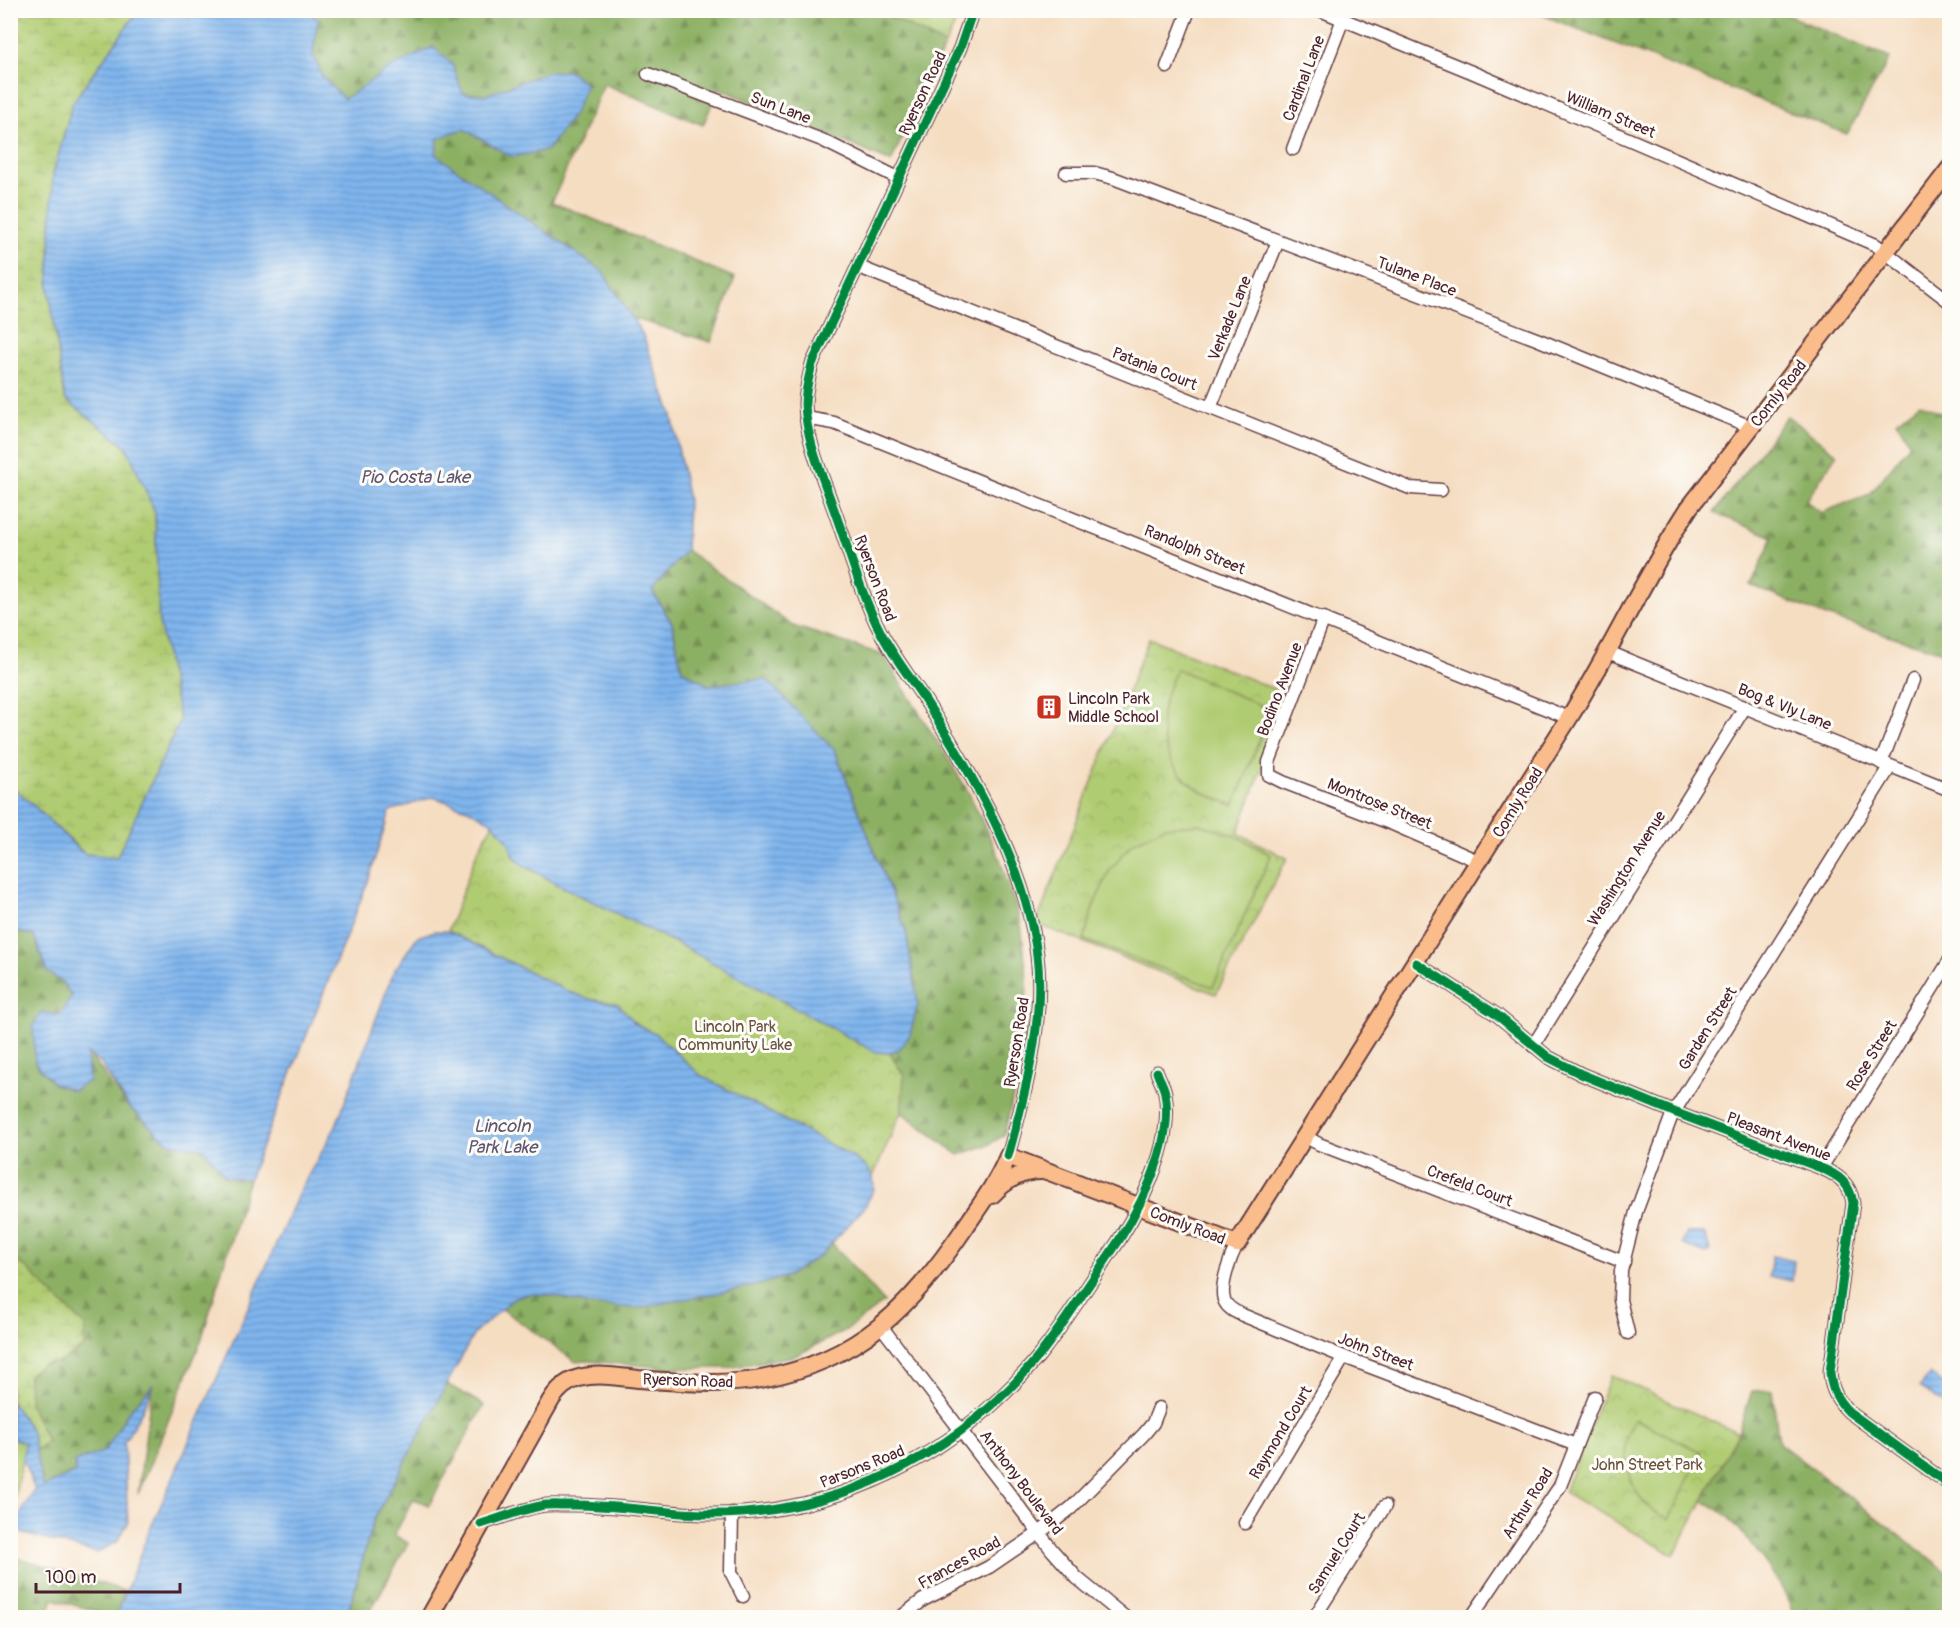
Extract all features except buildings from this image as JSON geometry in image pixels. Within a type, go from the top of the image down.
[{"type":"main road","name":"Comly Road","points":[[1008,1156],[1237,1244],[1569,718],[1689,508],[1950,168]]},
{"type":"main road","name":"Ryerson Road","points":[[429,1617],[559,1389],[582,1377],[601,1376],[708,1383],[760,1379],[786,1374],[817,1363],[856,1343],[881,1326],[922,1286],[965,1228],[1008,1156]]},
{"type":"main road","points":[[965,1228],[994,1193],[1010,1180],[1025,1172],[1044,1171]]},
{"type":"street","name":"Ryerson Road","points":[[973,10],[960,48],[813,364],[807,383],[805,403],[806,418],[821,473],[869,607],[893,654],[925,699],[985,804],[1013,865],[1031,921],[1037,953],[1039,996],[1030,1059],[1008,1156]]},
{"type":"street","points":[[1167,68],[1189,10]]},
{"type":"street","name":"William Street","points":[[1320,10],[1472,72],[1876,245],[1950,302]]},
{"type":"street","name":"Cardinal Lane","points":[[1293,149],[1342,19]]},
{"type":"street","name":"Sun Lane","points":[[648,74],[822,140],[898,178]]},
{"type":"street","name":"Tulane Place","points":[[1066,173],[1094,173],[1113,178],[1539,340],[1751,427]]},
{"type":"street","name":"Verkade Lane","points":[[1210,408],[1278,241]]},
{"type":"street","name":"Patania Court","points":[[859,267],[1410,488],[1442,490]]},
{"type":"street","name":"Randolph Street","points":[[806,418],[834,423],[1569,718]]},
{"type":"street","name":"Bodino Avenue","points":[[1269,773],[1269,762],[1324,618]]},
{"type":"street","name":"Bog & Vly Lane","points":[[1608,652],[1950,790]]},
{"type":"street","name":"Garden Street","points":[[1628,1333],[1620,1300],[1624,1262],[1636,1212],[1674,1112],[1886,765],[1913,680]]},
{"type":"street","name":"Washington Avenue","points":[[1533,1046],[1745,707]]},
{"type":"street","name":"Montrose Street","points":[[1269,773],[1282,782],[1395,825],[1480,862]]},
{"type":"street","name":"Rose Street","points":[[1821,1168],[1950,960]]},
{"type":"street","name":"Pleasant Avenue","points":[[1416,963],[1497,1015],[1548,1057],[1581,1074],[1821,1168],[1843,1180],[1850,1191],[1853,1203],[1830,1372],[1831,1385],[1836,1397],[1849,1412],[1950,1485]]},
{"type":"street","name":"Parsons Road","points":[[481,1524],[541,1505],[582,1505],[703,1514],[794,1506],[858,1488],[911,1464],[963,1430],[1006,1393],[1038,1356],[1125,1233],[1164,1144],[1165,1092],[1157,1072]]},
{"type":"street","name":"Crefeld Court","points":[[1306,1137],[1624,1262]]},
{"type":"street","name":"John Street","points":[[1237,1244],[1222,1290],[1223,1300],[1228,1307],[1344,1357],[1576,1445]]},
{"type":"street","name":"Anthony Boulevard","points":[[881,1326],[963,1430],[1039,1533],[1077,1578],[1126,1617]]},
{"type":"street","name":"Raymond Court","points":[[1245,1523],[1344,1357]]},
{"type":"street","name":"Arthur Road","points":[[1471,1617],[1560,1486],[1595,1397]]},
{"type":"street","name":"Frances Road","points":[[900,1617],[923,1600],[989,1567],[1071,1508],[1153,1423],[1159,1408]]},
{"type":"street","name":"Samuel Court","points":[[1314,1617],[1385,1506]]},
{"type":"street","points":[[732,1513],[731,1572],[743,1596]]},
{"type":"green space","points":[[878,10],[945,45],[891,162],[719,88],[703,125],[604,84],[552,202],[735,278],[711,342],[632,318],[338,157],[253,11]]},
{"type":"green space","points":[[11,11],[138,11],[73,102],[53,174],[49,288],[65,399],[126,446],[155,512],[159,622],[180,721],[117,857],[85,854],[11,786],[10,450],[13,431],[10,427],[10,73],[14,69]]},
{"type":"green space","points":[[878,11],[961,11],[945,45]]},
{"type":"green space","points":[[1532,11],[1778,11],[1890,58],[1847,134]]},
{"type":"green space","points":[[1920,403],[1949,417],[1949,654],[1829,617],[1751,586],[1773,537],[1714,513],[1787,416],[1837,454],[1806,501],[1821,513],[1870,494],[1910,444],[1897,421]]},
{"type":"green space","points":[[686,550],[793,626],[883,655],[968,791],[1000,859],[1021,924],[1027,979],[1025,1045],[1004,1135],[990,1144],[959,1155],[901,1112],[904,1076],[890,1053],[900,1049],[918,1004],[906,931],[835,751],[766,680],[708,685],[682,670],[672,623],[652,591]]},
{"type":"green space","points":[[1149,638],[1289,695],[1238,833],[1287,858],[1216,994],[1039,925],[1037,921]]},
{"type":"green space","points":[[1177,669],[1267,708],[1269,715],[1234,805],[1196,788],[1186,780],[1171,760],[1162,728],[1162,716],[1166,696]]},
{"type":"green space","name":"Lincoln Park Community Lake","points":[[493,823],[508,841],[514,856],[523,865],[684,947],[875,1052],[890,1053],[904,1076],[901,1112],[873,1177],[868,1169],[853,1157],[700,1075],[656,1034],[636,1024],[618,1004],[589,999],[569,992],[448,931],[477,852]]},
{"type":"green space","points":[[1200,824],[1236,836],[1271,855],[1213,987],[1084,940],[1093,907],[1110,870],[1132,843],[1165,827]]},
{"type":"green space","points":[[10,930],[34,936],[47,972],[62,982],[72,997],[60,1015],[42,1012],[35,1063],[54,1084],[73,1090],[87,1052],[130,1108],[169,1143],[204,1149],[226,1177],[249,1179],[201,1341],[138,1494],[152,1386],[128,1412],[105,1451],[74,1462],[76,1472],[42,1488],[34,1450],[47,1441],[29,1402],[28,1375],[43,1364],[59,1363],[85,1326],[24,1266],[11,1258]]},
{"type":"green space","points":[[832,1243],[884,1302],[848,1329],[795,1356],[727,1368],[673,1368],[576,1362],[502,1309],[515,1297],[530,1294],[549,1295],[589,1305],[820,1256]]},
{"type":"green space","points":[[10,1258],[24,1266],[85,1326],[84,1347],[58,1363],[43,1364],[28,1375],[29,1402],[47,1441],[22,1459],[11,1518],[13,1526],[11,1527]]},
{"type":"green space","name":"John Street Park","points":[[1611,1375],[1738,1433],[1674,1555],[1564,1492]]},
{"type":"green space","points":[[447,1384],[484,1405],[429,1505],[414,1499],[394,1535],[408,1543],[367,1617],[347,1618],[373,1521]]},
{"type":"green space","points":[[1772,1390],[1779,1443],[1949,1573],[1949,1617],[1792,1617],[1791,1607],[1785,1595],[1757,1552],[1727,1516],[1703,1500],[1738,1433],[1752,1391]]},
{"type":"green space","points":[[1635,1419],[1701,1452],[1669,1519],[1652,1510],[1645,1503],[1630,1476],[1626,1446],[1628,1432]]},
{"type":"green space","points":[[10,1555],[125,1591],[116,1617],[99,1617],[100,1612],[53,1599],[46,1617],[11,1617]]},
{"type":"water","name":"Pio Costa Lake","points":[[138,11],[306,11],[318,19],[313,54],[322,76],[344,99],[390,68],[433,47],[452,64],[463,93],[485,95],[548,72],[570,71],[586,84],[574,114],[547,150],[512,157],[464,129],[438,138],[436,155],[603,272],[643,335],[672,415],[688,501],[686,550],[652,591],[672,623],[682,670],[708,685],[766,679],[835,751],[906,931],[918,1004],[910,1035],[900,1049],[890,1053],[875,1052],[684,947],[563,887],[523,865],[514,856],[508,841],[493,823],[470,810],[433,797],[390,811],[367,884],[249,1179],[226,1177],[204,1149],[169,1143],[130,1108],[101,1064],[87,1053],[89,1081],[73,1090],[54,1084],[35,1063],[33,1027],[41,1012],[60,1015],[72,996],[62,982],[47,972],[34,936],[11,930],[11,786],[84,854],[117,857],[180,721],[159,622],[155,512],[126,446],[65,399],[49,288],[53,174],[73,102]]},
{"type":"water","name":"Lincoln Park Lake","points":[[435,931],[448,931],[569,992],[589,999],[618,1004],[636,1024],[656,1034],[700,1075],[853,1157],[868,1169],[873,1177],[874,1189],[864,1208],[820,1256],[788,1276],[754,1286],[638,1308],[589,1305],[549,1295],[530,1294],[515,1297],[474,1334],[373,1521],[347,1617],[116,1617],[148,1534],[300,1190],[335,1128],[394,971],[417,937]]},
{"type":"water","points":[[1687,1233],[1704,1233],[1710,1250],[1706,1254],[1682,1244]]},
{"type":"water","points":[[1772,1256],[1794,1261],[1792,1281],[1769,1276]]},
{"type":"water","points":[[1930,1374],[1949,1388],[1949,1397],[1945,1404],[1920,1387]]},
{"type":"water","points":[[153,1385],[142,1411],[124,1442],[128,1523],[117,1542],[96,1553],[21,1533],[17,1523],[35,1490],[22,1458],[25,1443],[11,1438],[11,1402],[31,1429],[43,1487],[76,1472],[74,1462],[105,1451],[128,1412]]},
{"type":"cycle path","points":[[973,10],[960,48],[812,364],[805,404],[808,430],[815,455],[873,616],[890,649],[925,700],[979,790],[1022,888],[1037,955],[1038,1004],[1027,1082],[1008,1156]]},
{"type":"cycle path","points":[[1416,963],[1497,1015],[1548,1057],[1581,1074],[1821,1168],[1842,1181],[1849,1190],[1853,1203],[1830,1372],[1833,1389],[1849,1412],[1950,1485]]},
{"type":"cycle path","points":[[481,1524],[546,1505],[585,1505],[703,1514],[751,1512],[799,1505],[845,1492],[888,1474],[930,1451],[969,1424],[1005,1393],[1038,1357],[1117,1244],[1150,1182],[1164,1136],[1167,1114],[1165,1093],[1157,1072]]},
{"type":"place","name":"Lincoln Park Middle School","points":[[1049,707]]}]
